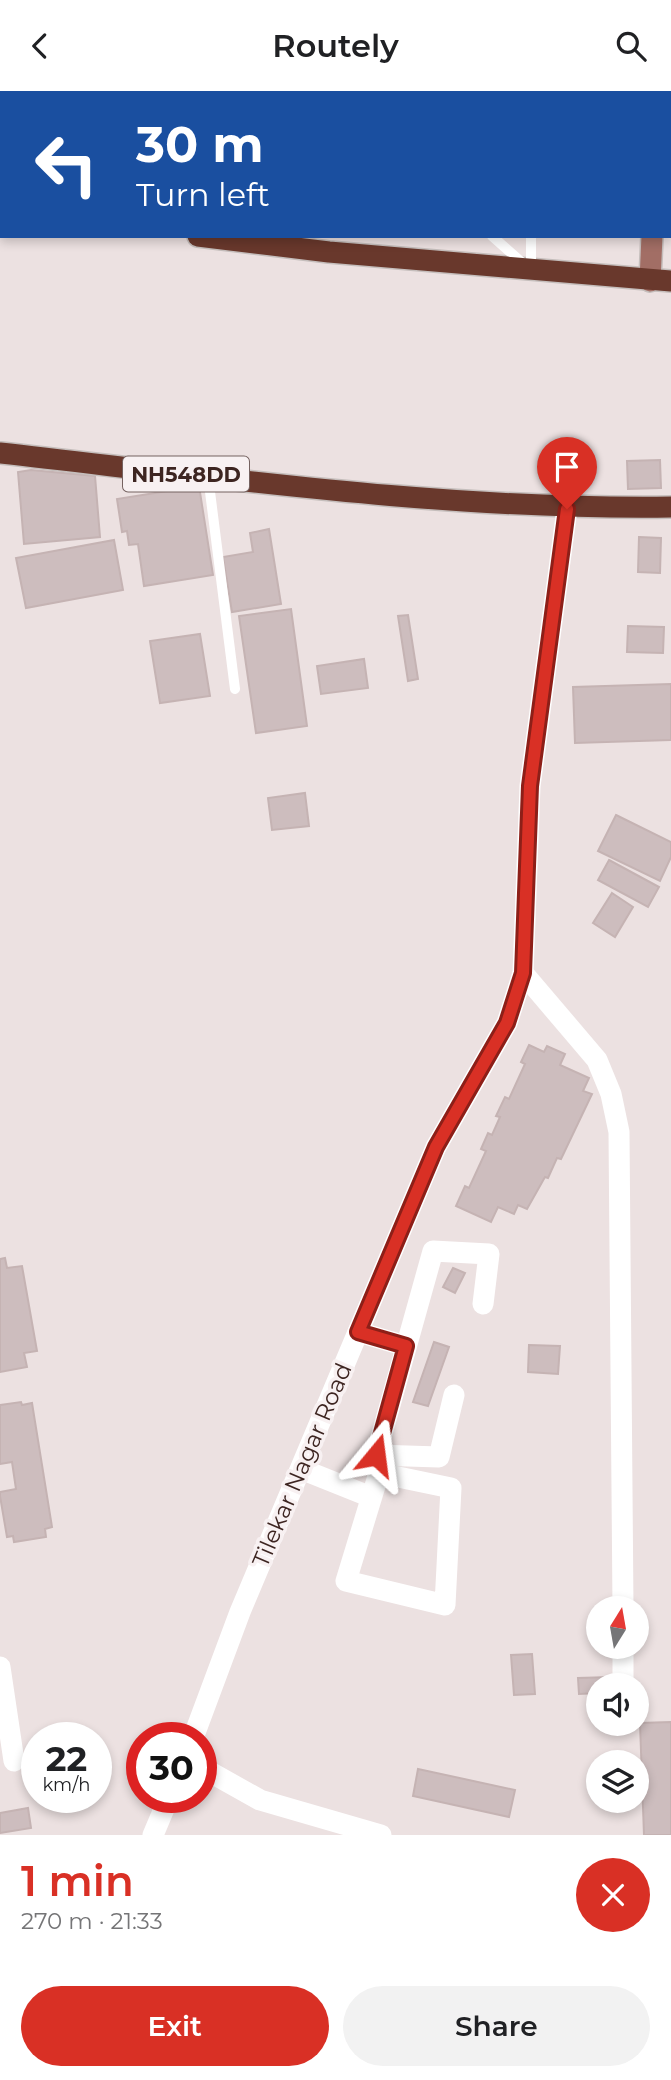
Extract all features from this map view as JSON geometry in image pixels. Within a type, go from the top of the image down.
[{"type":"highway","points":[[217,238],[531,271],[661,281]]},
{"type":"highway","name":"NH548DD","points":[[0,453],[372,493],[567,509]]},
{"type":"highway","points":[[567,509],[671,507]]},
{"type":"main road","points":[[652,238],[661,281]]},
{"type":"street","name":"Tilekar Nagar Road","points":[[199,1722],[240,1612],[436,1147],[507,1023],[523,973],[530,786],[567,509]]},
{"type":"street","points":[[523,973],[597,1060],[611,1094],[619,1132],[623,1596]]},
{"type":"street","points":[[454,1395],[439,1457],[376,1455],[433,1251],[489,1254],[483,1304]]},
{"type":"street","points":[[358,1332],[406,1346]]},
{"type":"street","points":[[301,1469],[371,1497]]},
{"type":"street","points":[[379,1473],[451,1488],[445,1605],[346,1581],[371,1497],[379,1473]]},
{"type":"street","points":[[0,1667],[14,1761]]},
{"type":"street","points":[[217,1776],[260,1800],[381,1835]]},
{"type":"street","points":[[152,1835],[162,1813]]},
{"type":"lane","points":[[494,238],[531,271]]},
{"type":"lane","points":[[531,238],[531,271]]},
{"type":"lane","points":[[208,476],[235,689]]},
{"type":"building","points":[[660,460],[661,488],[628,489],[627,461]]},
{"type":"building","points":[[31,470],[95,476],[100,537],[24,544],[18,472]]},
{"type":"building","points":[[199,486],[213,575],[144,586],[138,544],[129,545],[127,531],[122,532],[117,499]]},
{"type":"building","points":[[269,529],[281,604],[232,612],[223,557],[253,552],[250,533]]},
{"type":"building","points":[[639,537],[661,538],[660,573],[638,572]]},
{"type":"building","points":[[114,540],[123,590],[26,608],[16,558]]},
{"type":"building","points":[[291,609],[307,726],[256,733],[239,616]]},
{"type":"building","points":[[408,615],[418,679],[408,681],[398,616]]},
{"type":"building","points":[[628,626],[664,627],[663,653],[627,652]]},
{"type":"building","points":[[200,634],[210,696],[160,703],[150,641]]},
{"type":"building","points":[[364,659],[368,688],[321,694],[317,666]]},
{"type":"building","points":[[671,684],[671,740],[575,743],[573,687]]},
{"type":"building","points":[[305,793],[309,826],[272,830],[268,798]]},
{"type":"building","points":[[616,815],[671,842],[671,857],[660,881],[598,851]]},
{"type":"building","points":[[609,860],[659,887],[648,907],[598,880]]},
{"type":"building","points":[[612,893],[633,907],[615,937],[593,923]]},
{"type":"building","points":[[529,1045],[544,1052],[547,1046],[565,1054],[560,1065],[589,1078],[583,1091],[592,1094],[561,1159],[557,1158],[548,1178],[545,1177],[527,1209],[518,1205],[514,1214],[498,1207],[491,1222],[456,1206],[465,1186],[469,1188],[486,1151],[481,1149],[488,1133],[492,1135],[500,1117],[496,1116],[505,1097],[509,1099],[525,1064],[521,1062]]},
{"type":"building","points":[[5,1258],[7,1268],[22,1266],[37,1351],[24,1353],[27,1367],[0,1372],[0,1259]]},
{"type":"building","points":[[453,1268],[465,1273],[455,1293],[443,1287]]},
{"type":"building","points":[[434,1342],[449,1347],[428,1406],[413,1402]]},
{"type":"building","points":[[529,1345],[560,1346],[558,1374],[528,1372]]},
{"type":"building","points":[[21,1402],[22,1405],[32,1403],[52,1527],[45,1529],[46,1537],[14,1542],[13,1536],[7,1537],[0,1496],[0,1492],[16,1489],[12,1462],[0,1464],[0,1405]]},
{"type":"building","points":[[532,1654],[535,1694],[514,1695],[511,1655]]},
{"type":"building","points":[[578,1678],[586,1678],[586,1694],[579,1694]]},
{"type":"building","points":[[671,1722],[671,1835],[644,1835],[643,1813],[649,1813],[649,1750],[641,1750],[640,1736],[649,1736],[649,1723]]},
{"type":"building","points":[[418,1769],[515,1790],[509,1817],[413,1796]]},
{"type":"building","points":[[21,1809],[21,1813],[29,1813],[31,1828],[0,1833],[0,1813]]},
{"type":"route","points":[[376,1455],[406,1346],[358,1332],[436,1147],[507,1023],[523,973],[530,786],[567,509]]}]
